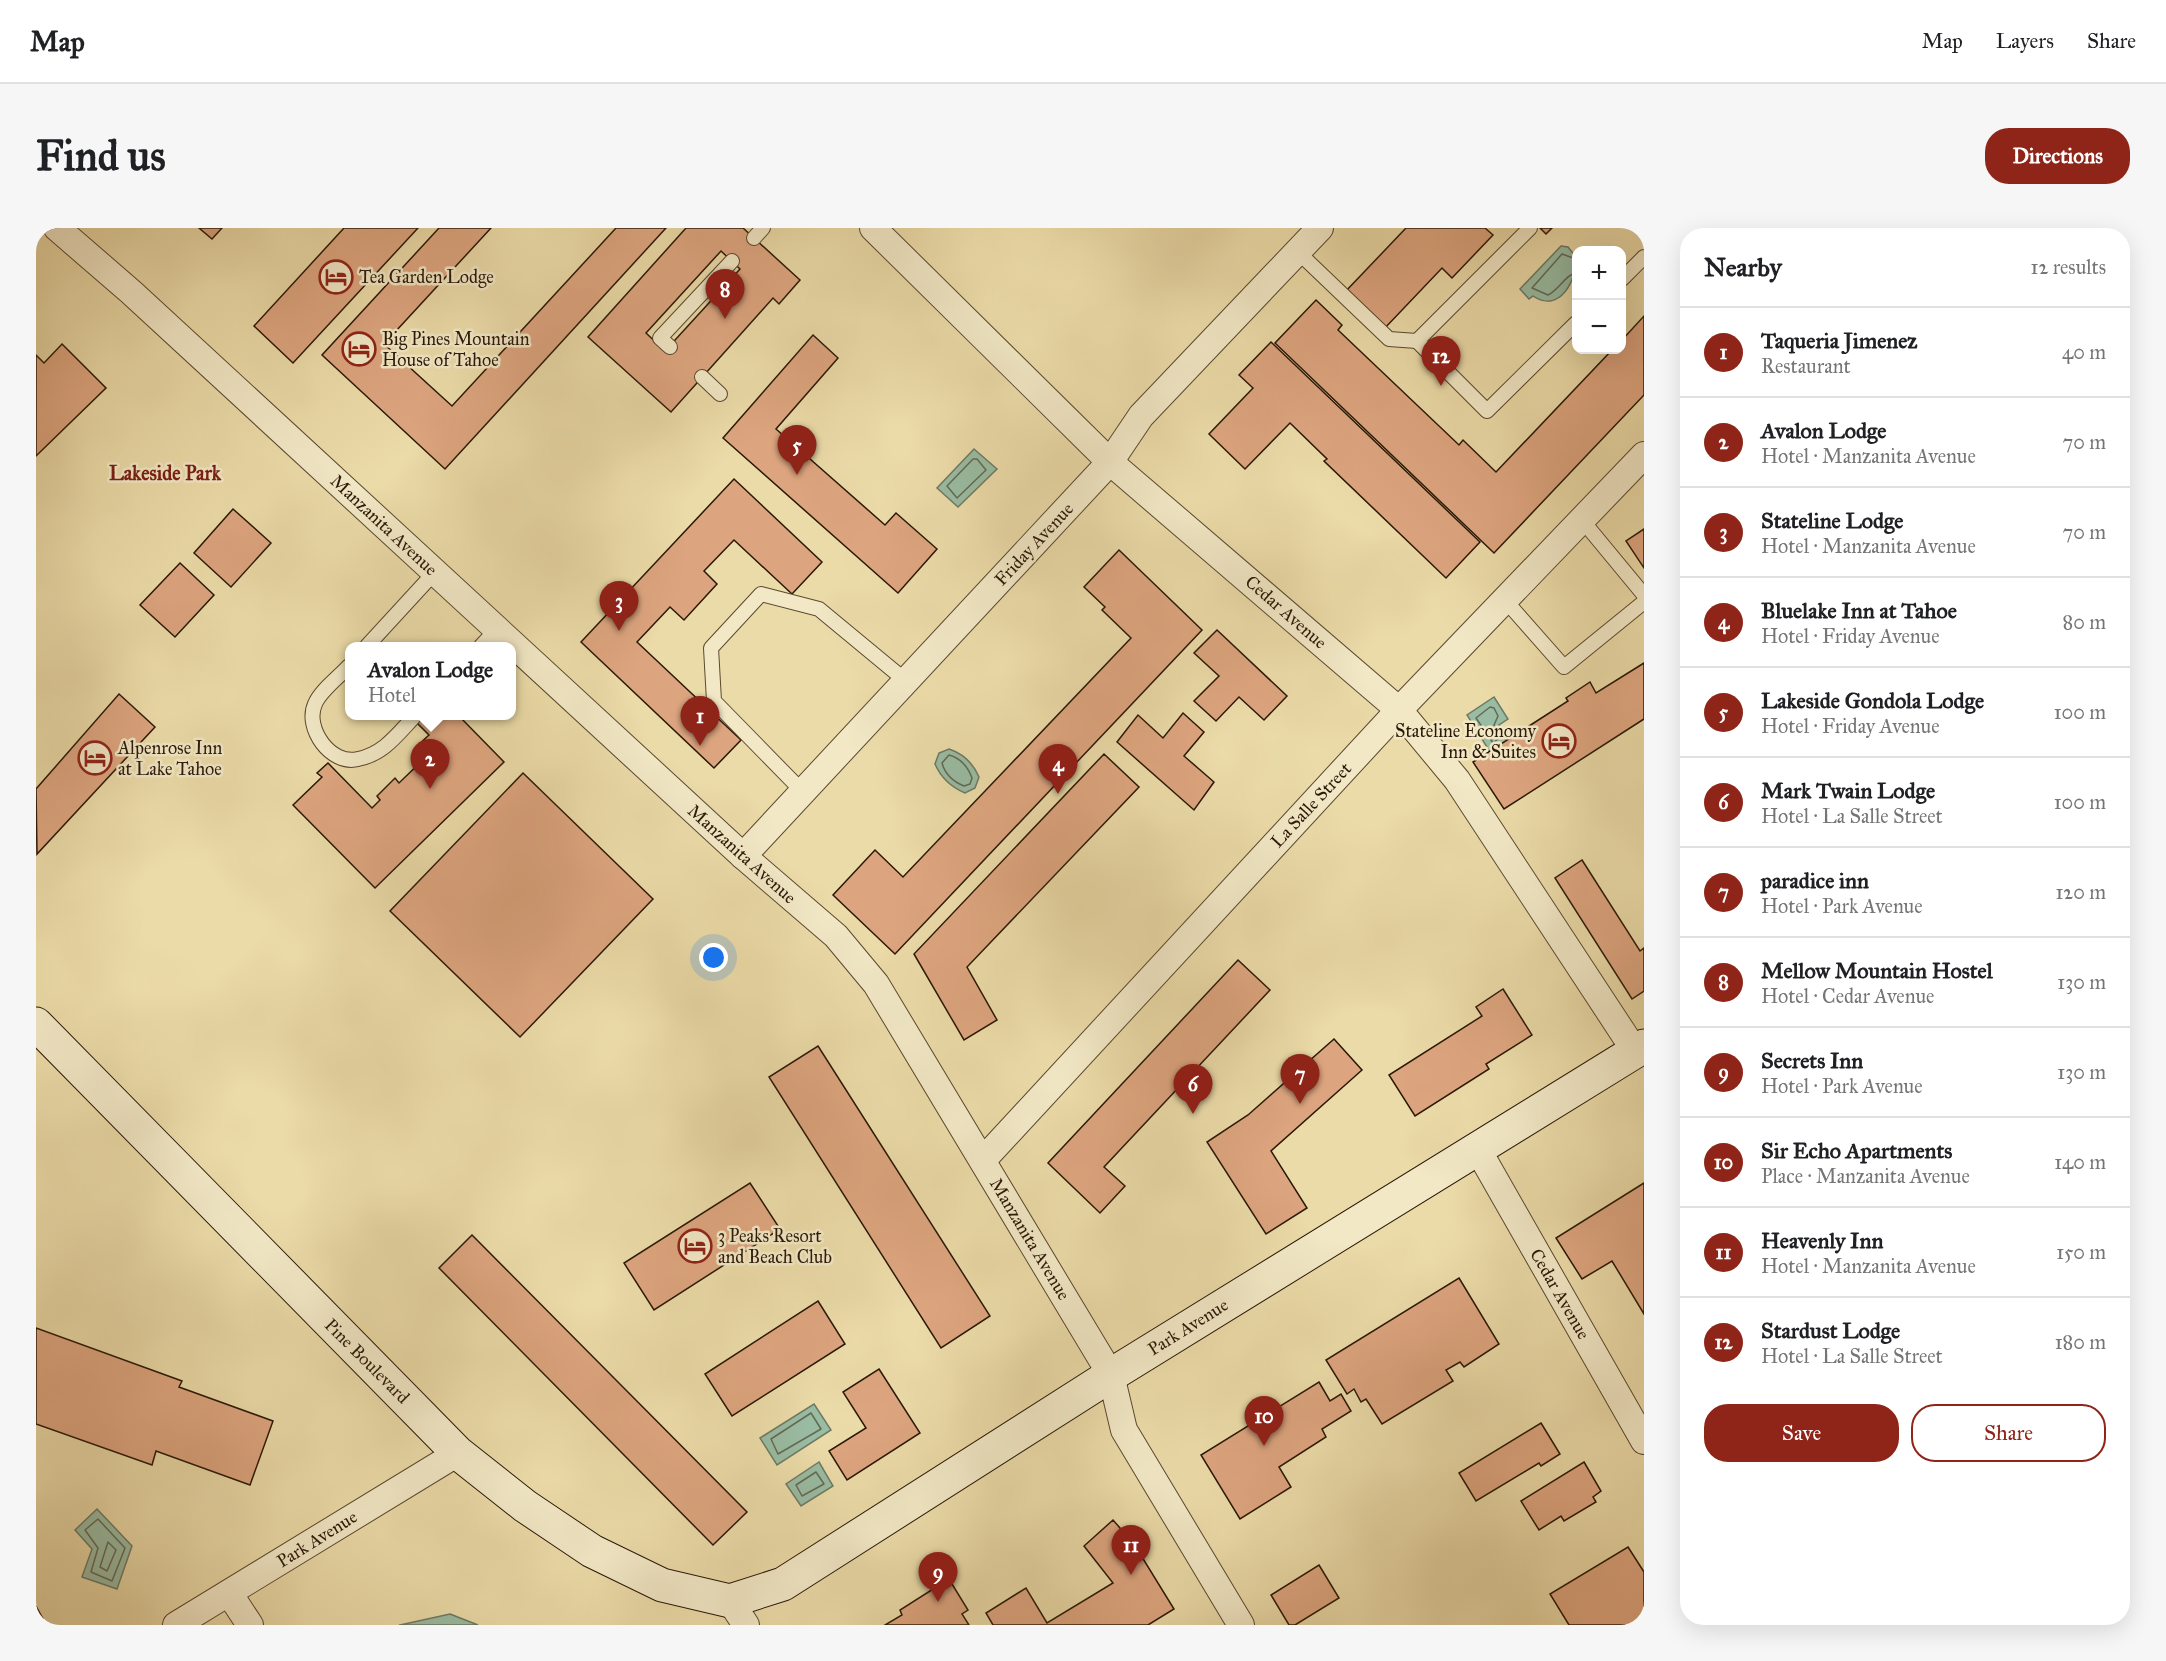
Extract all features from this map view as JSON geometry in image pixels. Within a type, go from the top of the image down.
[{"type":"street","name":"Cedar Avenue","points":[[873,228],[1110,462],[1400,710],[1457,780],[1640,1049]]},
{"type":"street","name":"Friday Avenue","points":[[743,856],[1110,462],[1140,416],[1320,228]]},
{"type":"street","name":"Manzanita Avenue","points":[[60,229],[435,572],[489,638]]},
{"type":"street","name":"La Salle Street","points":[[983,1160],[1400,710],[1644,455]]},
{"type":"street","name":"Manzanita Avenue","points":[[516,661],[836,936],[876,984],[1112,1375],[1124,1430],[1241,1625]]},
{"type":"street","name":"Pine Boulevard","points":[[36,1024],[458,1453],[525,1506],[592,1551],[662,1585],[738,1613]]},
{"type":"street","name":"Park Avenue","points":[[738,1613],[1112,1375],[1640,1049]]},
{"type":"street","name":"Cedar Avenue","points":[[1477,1148],[1644,1441]]},
{"type":"street","name":"Park Avenue","points":[[176,1625],[458,1453]]},
{"type":"street","points":[[229,1593],[250,1625]]},
{"type":"lane","points":[[1417,341],[1530,228]]},
{"type":"lane","points":[[1298,252],[1389,339],[1417,341],[1487,411],[1572,327]]},
{"type":"lane","points":[[1626,275],[1644,257]]},
{"type":"lane","points":[[670,347],[660,338],[732,261]]},
{"type":"lane","points":[[702,377],[720,394]]},
{"type":"lane","points":[[1582,520],[1644,595]]},
{"type":"lane","points":[[371,642],[435,572]]},
{"type":"lane","points":[[803,792],[714,701],[711,648],[761,594],[819,609],[906,681]]},
{"type":"lane","points":[[1505,600],[1564,667],[1644,602]]},
{"type":"lane","points":[[345,670],[315,703],[312,724],[319,740],[336,755],[356,760],[383,749],[411,720]]},
{"type":"water","points":[[1561,246],[1568,247],[1572,252],[1572,280],[1559,298],[1551,301],[1533,296],[1529,299],[1520,289]]},
{"type":"water","points":[[974,449],[997,469],[958,507],[937,488]]},
{"type":"water","points":[[1494,697],[1508,719],[1499,725],[1508,740],[1490,752],[1467,715]]},
{"type":"water","points":[[949,749],[964,756],[974,767],[979,777],[975,788],[965,793],[951,785],[940,774],[935,764],[939,753]]},
{"type":"water","points":[[814,1404],[831,1430],[777,1465],[760,1438]]},
{"type":"water","points":[[819,1462],[833,1486],[801,1506],[786,1484]]},
{"type":"water","points":[[97,1509],[132,1546],[117,1589],[82,1577],[92,1549],[75,1530]]},
{"type":"water","points":[[450,1614],[478,1625],[400,1625]]},
{"type":"building","points":[[199,228],[222,228],[212,239]]},
{"type":"building","name":"Tea Garden Lodge","points":[[344,228],[418,228],[293,363],[254,326]]},
{"type":"building","name":"Big Pines Mountain House of Tahoe","points":[[439,228],[491,228],[384,344],[452,406],[616,228],[666,228],[445,469],[322,355]]},
{"type":"building","points":[[686,228],[743,228],[800,280],[779,304],[773,298],[671,412],[588,337]],"holes":[[[721,251],[740,269],[665,351],[646,333]]]},
{"type":"building","points":[[1406,228],[1485,228],[1493,235],[1452,278],[1442,268],[1384,329],[1345,292]]},
{"type":"building","points":[[1540,228],[1552,228],[1546,234]]},
{"type":"building","points":[[1316,300],[1342,325],[1338,330],[1459,445],[1463,440],[1496,472],[1608,354],[1626,354],[1626,336],[1644,316],[1644,395],[1494,553],[1275,343]]},
{"type":"building","points":[[813,335],[838,358],[776,429],[885,525],[896,513],[937,549],[898,593],[723,438]]},
{"type":"building","points":[[1271,342],[1480,542],[1446,578],[1324,461],[1327,459],[1290,423],[1245,469],[1209,434],[1253,388],[1239,375]]},
{"type":"building","points":[[62,344],[106,388],[36,456],[36,355],[44,363]]},
{"type":"building","points":[[734,479],[822,562],[792,594],[734,540],[704,571],[717,584],[684,620],[670,607],[637,642],[741,740],[714,768],[581,642]]},
{"type":"building","points":[[233,509],[271,543],[231,587],[194,553]]},
{"type":"building","points":[[1644,529],[1644,568],[1626,541]]},
{"type":"building","points":[[1119,550],[1202,630],[895,954],[833,895],[875,850],[903,877],[1131,638],[1102,610],[1105,607],[1084,587]]},
{"type":"building","points":[[180,563],[214,595],[175,637],[140,605]]},
{"type":"building","points":[[1217,630],[1287,696],[1264,720],[1239,697],[1216,721],[1194,701],[1219,676],[1194,653]]},
{"type":"building","name":"Stateline Economy Inn & Suites","points":[[1644,663],[1644,719],[1504,809],[1473,762],[1568,701],[1566,698],[1590,682],[1596,693]]},
{"type":"building","name":"Alpenrose Inn at Lake Tahoe","points":[[119,694],[155,727],[37,854],[36,789]]},
{"type":"building","points":[[1183,713],[1204,732],[1184,756],[1214,782],[1194,810],[1117,742],[1138,715],[1163,738]]},
{"type":"building","points":[[414,720],[463,720],[504,762],[375,888],[293,805],[322,777],[317,773],[328,763],[372,808],[380,800],[377,796],[395,778],[399,783],[427,756],[417,746],[429,735]]},
{"type":"building","points":[[1104,754],[1139,787],[967,967],[997,1020],[964,1040],[914,954]]},
{"type":"building","points":[[523,773],[653,899],[520,1037],[390,911]]},
{"type":"building","points":[[1582,860],[1640,951],[1644,948],[1644,991],[1632,999],[1555,878]]},
{"type":"building","points":[[1238,960],[1270,990],[1104,1167],[1125,1186],[1100,1213],[1048,1163]]},
{"type":"building","points":[[1503,989],[1532,1035],[1486,1064],[1489,1069],[1415,1116],[1389,1075],[1482,1016],[1476,1007]]},
{"type":"building","points":[[1334,1039],[1362,1070],[1271,1151],[1307,1208],[1266,1234],[1207,1142],[1248,1115]]},
{"type":"building","points":[[818,1046],[990,1316],[941,1348],[769,1077]]},
{"type":"building","points":[[750,1183],[780,1229],[654,1310],[624,1263]]},
{"type":"building","points":[[1644,1183],[1644,1314],[1612,1261],[1582,1279],[1556,1238]]},
{"type":"building","points":[[472,1235],[747,1512],[713,1545],[439,1268]]},
{"type":"building","points":[[1459,1278],[1499,1344],[1464,1367],[1460,1362],[1446,1370],[1453,1381],[1382,1424],[1366,1399],[1361,1402],[1354,1389],[1347,1394],[1326,1360]]},
{"type":"building","points":[[818,1301],[845,1344],[732,1416],[705,1374]]},
{"type":"building","points":[[36,1328],[182,1381],[179,1387],[273,1421],[250,1485],[156,1451],[152,1465],[36,1424]]},
{"type":"building","points":[[879,1369],[920,1433],[847,1480],[829,1451],[866,1428],[843,1392]]},
{"type":"building","points":[[1319,1382],[1330,1401],[1341,1394],[1351,1411],[1322,1429],[1326,1437],[1279,1467],[1291,1487],[1240,1519],[1201,1455]]},
{"type":"building","points":[[1541,1423],[1560,1454],[1541,1466],[1539,1463],[1476,1501],[1459,1473]]},
{"type":"building","points":[[1584,1462],[1601,1491],[1593,1497],[1596,1502],[1564,1521],[1561,1516],[1539,1530],[1521,1501]]},
{"type":"building","points":[[1113,1520],[1134,1544],[1174,1609],[1148,1625],[993,1625],[986,1613],[1026,1588],[1047,1623],[1113,1583],[1084,1546]]},
{"type":"building","points":[[1628,1547],[1644,1572],[1644,1625],[1569,1625],[1550,1594]]},
{"type":"building","points":[[1319,1565],[1339,1598],[1295,1625],[1289,1625],[1271,1595]]},
{"type":"building","points":[[952,1584],[968,1610],[962,1614],[969,1625],[885,1625],[902,1615],[900,1610],[933,1589],[936,1593]]},
{"type":"building","points":[[36,1606],[43,1619],[36,1623]]},
{"type":"place","name":"Tea Garden Lodge","points":[[336,277]]},
{"type":"place","name":"Mellow Mountain Hostel","points":[[725,319]]},
{"type":"place","name":"Big Pines Mountain House of Tahoe","points":[[359,349]]},
{"type":"place","name":"Stardust Lodge","points":[[1441,386]]},
{"type":"place","name":"Lakeside Gondola Lodge","points":[[797,475]]},
{"type":"place","name":"Stateline Lodge","points":[[619,631]]},
{"type":"place","name":"Stateline Economy Inn & Suites","points":[[1559,741]]},
{"type":"place","name":"Taqueria Jimenez","points":[[700,746]]},
{"type":"place","name":"Alpenrose Inn at Lake Tahoe","points":[[95,758]]},
{"type":"place","name":"Avalon Lodge","points":[[430,789]]},
{"type":"place","name":"Bluelake Inn at Tahoe","points":[[1058,794]]},
{"type":"place","name":"paradice inn","points":[[1300,1104]]},
{"type":"place","name":"Mark Twain Lodge","points":[[1193,1114]]},
{"type":"place","name":"3 Peaks Resort and Beach Club","points":[[695,1246]]},
{"type":"place","name":"Sir Echo Apartments","points":[[1264,1446]]},
{"type":"place","name":"Heavenly Inn","points":[[1131,1575]]},
{"type":"place","name":"Secrets Inn","points":[[938,1602]]},
{"type":"district","name":"Lakeside Park","points":[[165,473]]}]
